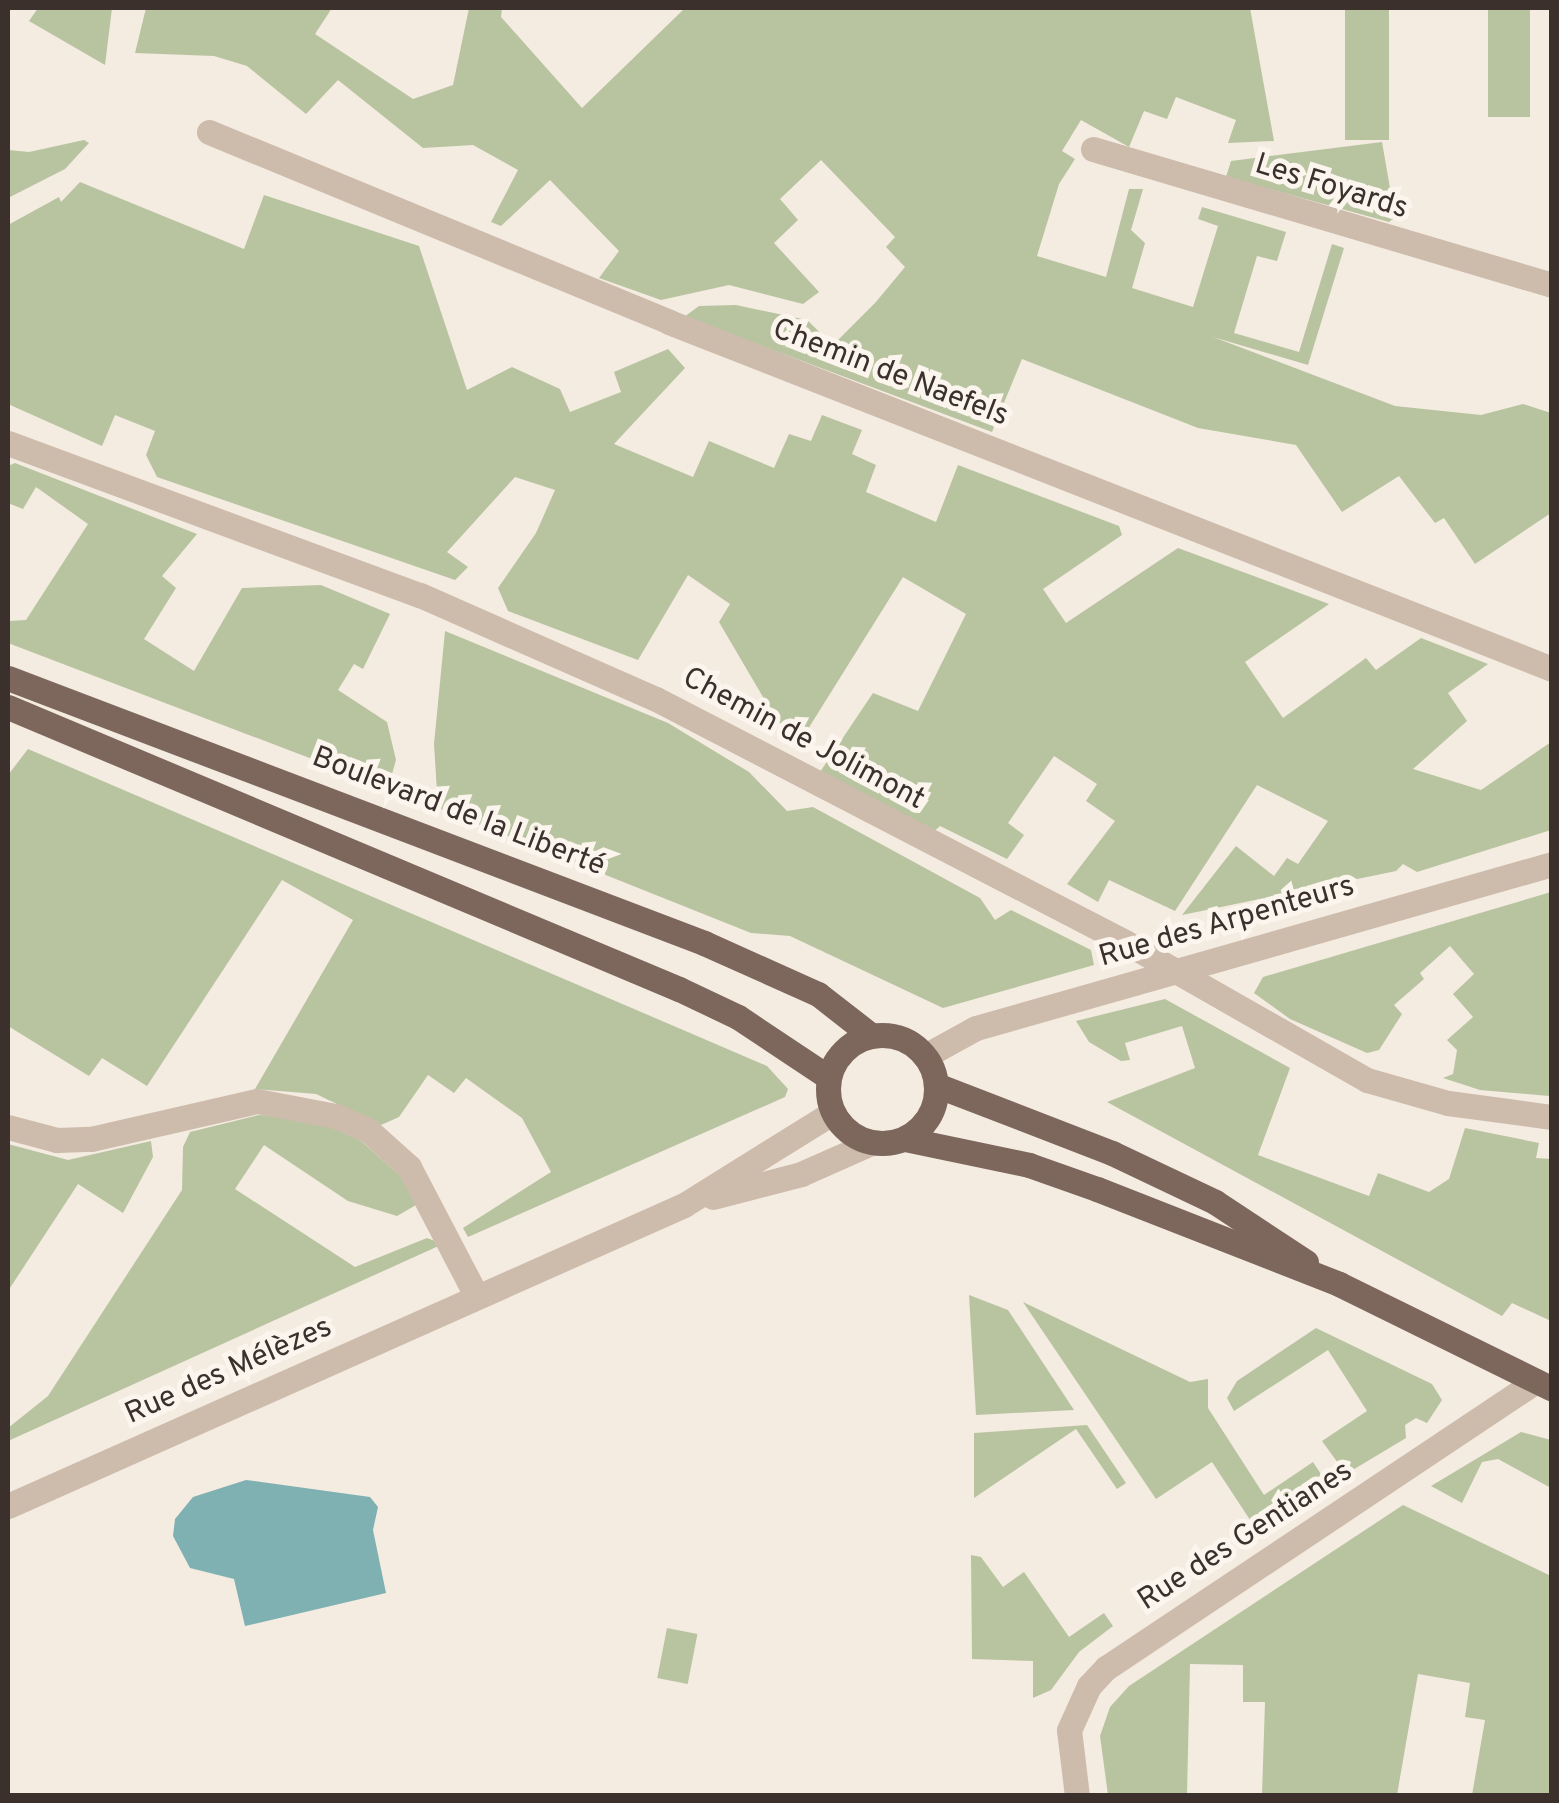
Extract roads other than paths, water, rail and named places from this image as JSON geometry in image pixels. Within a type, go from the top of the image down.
[{"type":"main road","name":"Boulevard de la Liberté","points":[[8,678],[704,942],[818,994],[872,1036]]},
{"type":"main road","points":[[8,707],[679,989],[738,1018],[828,1077]]},
{"type":"main road","points":[[904,1140],[929,1117],[936,1085],[925,1056],[901,1038],[872,1036],[844,1050],[828,1077],[832,1113],[871,1143],[904,1140],[1029,1165],[1339,1284],[1544,1385]]},
{"type":"main road","points":[[936,1085],[1112,1153],[1215,1202],[1339,1284]]},
{"type":"street","name":"Chemin de Naefels","points":[[209,132],[679,326],[1552,669]]},
{"type":"street","name":"Les Foyards","points":[[1092,149],[1552,285]]},
{"type":"street","name":"Chemin de Jolimont","points":[[8,443],[546,647],[656,698],[1174,972],[1367,1080],[1448,1103],[1552,1117]]},
{"type":"street","name":"Rue des Arpenteurs","points":[[925,1056],[976,1028],[1552,864]]},
{"type":"street","points":[[8,1128],[57,1140],[91,1138],[257,1102],[336,1116],[369,1132],[409,1167],[476,1296]]},
{"type":"street","name":"Rue des Mélèzes","points":[[8,1506],[684,1205],[832,1113]]},
{"type":"street","name":"Rue des Mélèzes","points":[[684,1205],[801,1174],[871,1143]]},
{"type":"street","name":"Rue des Gentianes","points":[[1077,1796],[1070,1730],[1089,1686],[1106,1668],[1544,1385]]},
{"type":"water","points":[[246,1480],[370,1497],[378,1507],[373,1530],[386,1593],[245,1626],[234,1579],[190,1568],[173,1536],[175,1519],[193,1497]]}]
